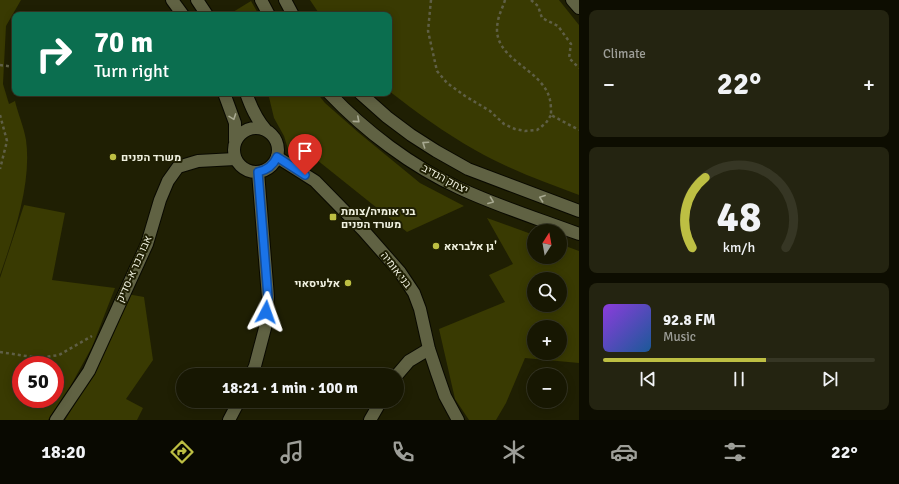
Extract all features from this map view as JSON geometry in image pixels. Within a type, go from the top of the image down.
[{"type":"main road","points":[[172,0],[181,12]]},
{"type":"main road","points":[[197,0],[205,12]]},
{"type":"main road","points":[[261,0],[267,12]]},
{"type":"main road","points":[[285,0],[291,12]]},
{"type":"main road","points":[[572,0],[579,8]]},
{"type":"main road","points":[[225,96],[235,123],[235,159],[239,165],[250,172],[264,171],[270,168],[274,163],[278,151],[275,138],[266,130],[255,116],[247,96]]},
{"type":"main road","name":"יצחק הנדיב","points":[[332,96],[373,134],[425,170],[459,188],[579,234]]},
{"type":"main road","name":"יצחק הנדיב","points":[[363,96],[387,117],[412,135],[436,151],[468,169],[579,211]]},
{"type":"main road","points":[[235,141],[245,130],[252,128],[266,130]]},
{"type":"main road","name":"בני אומיה","points":[[277,157],[315,181],[363,230],[400,272],[414,293],[420,309],[429,349],[445,396],[458,420]]},
{"type":"main road","name":"אבו בכר א-סדיק","points":[[56,420],[89,371],[147,244],[160,200],[168,180],[178,167],[198,161],[235,159]]},
{"type":"main road","points":[[253,368],[265,328],[268,297],[258,172]]},
{"type":"main road","points":[[403,368],[409,361],[429,349]]},
{"type":"main road","points":[[229,420],[235,408]]},
{"type":"main road","points":[[370,420],[377,408]]},
{"type":"path","points":[[431,0],[428,31],[437,71],[447,83],[490,111],[504,124],[515,129],[526,131],[536,130],[546,123],[551,115],[550,99],[542,84],[500,46],[497,33],[497,21],[505,0]]},
{"type":"path","points":[[532,0],[538,6],[542,18],[558,26],[571,44],[569,58],[579,68]]},
{"type":"path","points":[[0,65],[12,67]]},
{"type":"path","points":[[0,115],[7,142],[0,169]]},
{"type":"path","points":[[551,115],[579,130]]},
{"type":"path","points":[[0,352],[39,358],[59,355],[109,326]]},
{"type":"shaded area","points":[[0,0],[21,0],[14,12],[12,12],[12,16],[6,26],[3,84],[9,104],[15,101],[25,135],[27,156],[26,173],[24,191],[16,226],[0,275]]},
{"type":"shaded area","points":[[310,0],[559,0],[579,25],[579,195],[526,175],[488,157],[442,129],[392,93],[392,12],[318,12]]},
{"type":"shaded area","points":[[251,1],[257,12],[233,12]]},
{"type":"shaded area","points":[[269,96],[319,96],[325,103],[359,133],[420,183],[464,206],[407,232],[312,156],[288,149],[284,136],[274,118]]},
{"type":"shaded area","points":[[24,205],[65,213],[52,280],[115,288],[92,347],[64,396],[64,356],[12,356],[12,408],[56,408],[48,420],[0,420],[0,278]]},
{"type":"shaded area","points":[[487,218],[527,232],[527,264],[567,264],[567,247],[579,251],[579,363],[547,360],[567,360],[567,320],[527,320],[527,358],[525,358],[506,403],[496,420],[469,420],[455,399],[439,329],[505,302],[489,275],[513,264]]},
{"type":"shaded area","points":[[127,294],[144,297],[153,360],[126,399],[143,408],[137,420],[65,420],[98,366]]},
{"type":"place","name":"משרד הפנים","points":[[113,157]]},
{"type":"place","name":"בני אומיה/צומת משרד הפנים","points":[[333,217]]},
{"type":"place","name":"גן אלבראא'","points":[[436,246]]},
{"type":"place","name":"אלעיסאוי","points":[[348,283]]},
{"type":"route","points":[[266,312],[268,297],[258,172],[270,168],[277,157],[305,175]]}]
